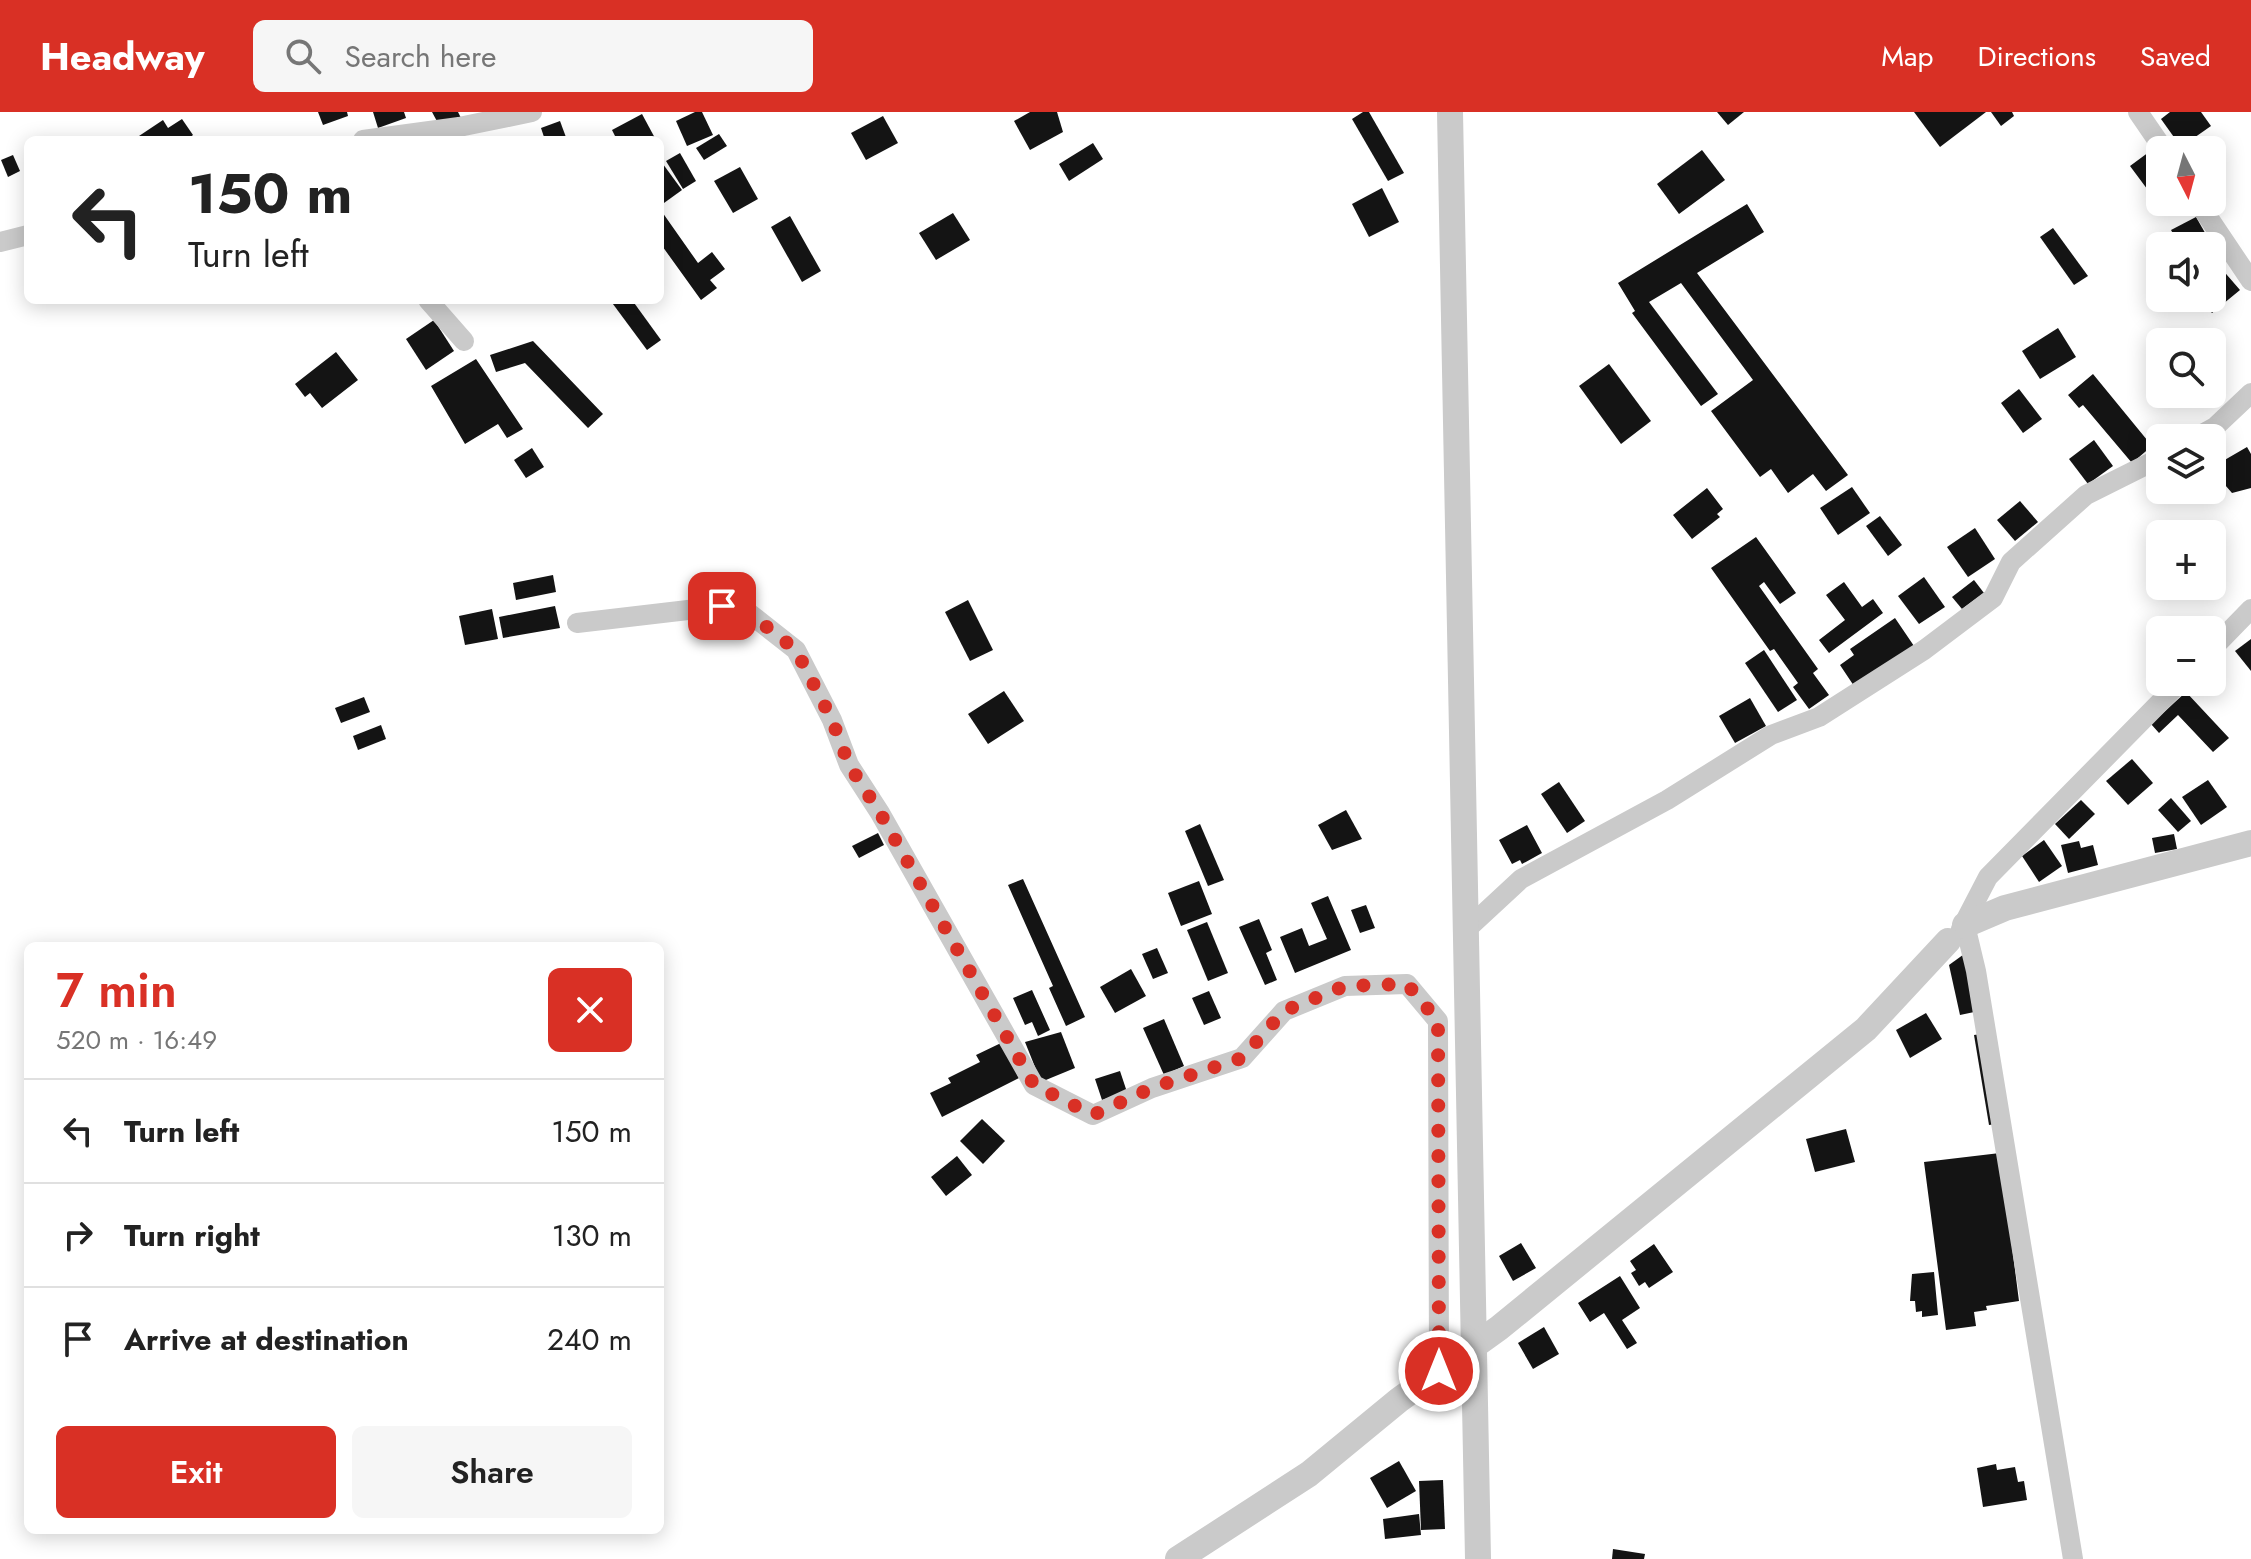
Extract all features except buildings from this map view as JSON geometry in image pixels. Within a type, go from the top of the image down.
[{"type":"street","points":[[393,136],[459,127],[532,112]]},
{"type":"street","points":[[1450,112],[1478,1559]]},
{"type":"street","points":[[2138,112],[2154,136]]},
{"type":"street","points":[[2207,216],[2251,281]]},
{"type":"street","points":[[0,242],[24,236]]},
{"type":"street","points":[[432,304],[464,341]]},
{"type":"street","points":[[2218,424],[2251,393]]},
{"type":"street","points":[[1466,930],[1521,879],[1667,800],[1771,735],[1819,717],[1924,650],[1993,598],[2011,562],[2086,495],[2146,465]]},
{"type":"street","points":[[577,623],[722,606],[749,613],[796,650],[832,720],[849,765],[880,813],[1034,1085],[1093,1115],[1152,1088],[1242,1058],[1284,1011],[1345,986],[1407,984],[1438,1021],[1439,1371]]},
{"type":"street","points":[[2226,635],[2251,609]]},
{"type":"street","points":[[1178,1559],[1309,1474],[1866,1029],[1957,933],[1988,877],[2166,696]]},
{"type":"street","points":[[1957,933],[2005,908],[2251,843]]},
{"type":"street","points":[[1957,933],[1976,971],[2073,1559]]},
{"type":"route","points":[[722,606],[749,613],[796,650],[832,720],[849,765],[880,813],[1034,1085],[1093,1115],[1152,1088],[1242,1058],[1284,1011],[1345,986],[1407,984],[1438,1021],[1439,1371]]}]
